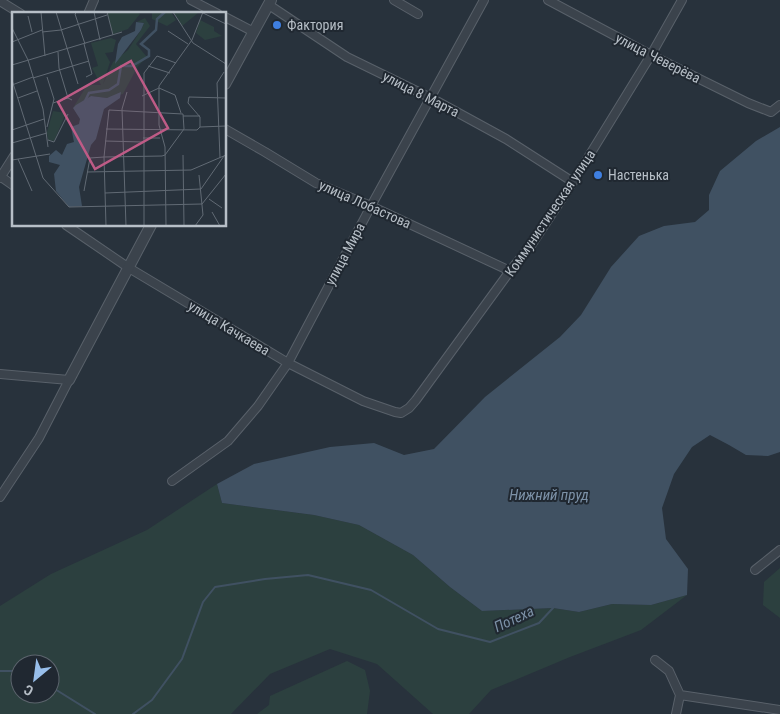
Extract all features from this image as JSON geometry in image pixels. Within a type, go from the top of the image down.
[{"type":"street","points":[[89,12],[94,0]]},
{"type":"street","points":[[191,0],[214,12]]},
{"type":"street","points":[[394,0],[418,14]]},
{"type":"street","name":"улица Мира","points":[[172,481],[228,441],[258,406],[288,363],[371,206],[484,0]]},
{"type":"street","name":"улица Чеверёва","points":[[548,0],[651,55],[748,103],[771,112],[780,105]]},
{"type":"street","name":"Коммунистическая улица","points":[[401,413],[416,400],[510,271],[532,244],[573,182],[651,55],[682,0]]},
{"type":"street","points":[[0,1],[17,12]]},
{"type":"street","points":[[226,82],[270,2]]},
{"type":"street","name":"улица 8 Марта","points":[[270,2],[347,57],[431,98],[506,139],[573,182]]},
{"type":"street","points":[[226,18],[254,32]]},
{"type":"street","name":"улица Лобастова","points":[[226,130],[310,180],[371,206],[510,271]]},
{"type":"street","points":[[12,159],[0,177],[12,185]]},
{"type":"street","name":"улица Качкаева","points":[[67,226],[129,268],[288,363],[362,401],[401,413]]},
{"type":"street","points":[[0,497],[39,438],[150,226]]},
{"type":"street","points":[[0,374],[69,380]]},
{"type":"street","points":[[755,570],[780,550]]},
{"type":"street","points":[[655,660],[669,671],[680,695],[676,714]]},
{"type":"street","points":[[680,695],[780,710]]},
{"type":"green space","points":[[217,484],[222,503],[314,515],[359,525],[413,555],[450,587],[482,611],[553,608],[579,612],[612,604],[651,605],[687,595],[641,630],[491,690],[469,714],[433,714],[377,664],[330,649],[270,674],[231,714],[0,714],[0,606],[51,574],[147,530]]},
{"type":"green space","points":[[780,568],[780,618],[763,605],[764,582]]},
{"type":"green space","points":[[347,661],[365,670],[370,691],[367,714],[257,714],[269,705],[270,696]]},
{"type":"water","name":"Нижний пруд","points":[[780,127],[780,452],[768,456],[746,455],[710,435],[692,447],[674,474],[662,508],[666,539],[688,569],[687,595],[651,605],[612,604],[579,612],[553,608],[482,611],[450,587],[413,555],[359,525],[314,515],[222,503],[217,484],[254,464],[330,447],[374,443],[404,455],[434,449],[485,397],[560,337],[581,315],[611,267],[639,236],[664,226],[695,222],[709,210],[709,195],[720,171],[756,141]]},
{"type":"waterway","name":"Потеха","points":[[133,714],[152,700],[182,659],[203,602],[215,587],[265,579],[308,575],[371,590],[438,629],[490,642],[539,623],[554,606]]},
{"type":"waterway","name":"Потеха","points":[[0,671],[10,671]]},
{"type":"waterway","name":"Потеха","points":[[60,692],[95,714]]},
{"type":"place","name":"Фактория","points":[[277,25]]},
{"type":"place","name":"Настенька","points":[[598,175]]}]
